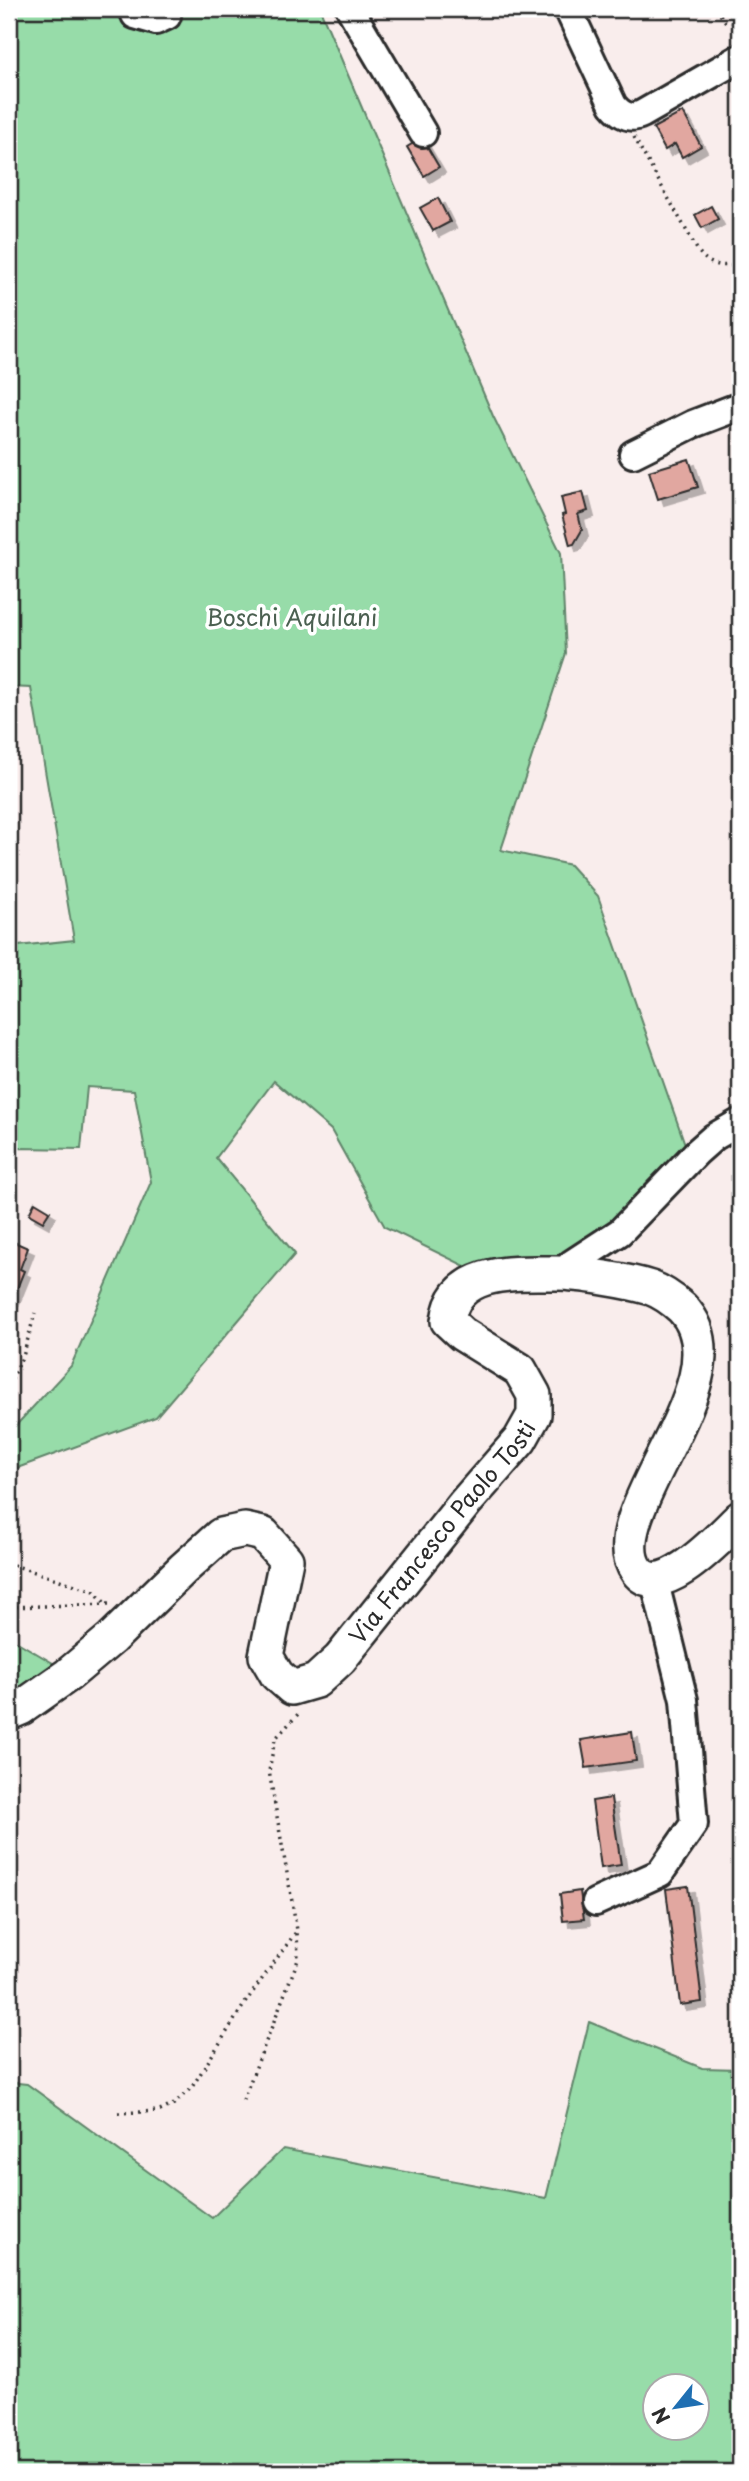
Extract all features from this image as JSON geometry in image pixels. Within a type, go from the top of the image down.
[{"type":"main road","name":"Via Francesco Paolo Tosti","points":[[306,1683],[316,1681],[340,1659],[440,1533],[520,1440],[534,1415],[534,1395],[520,1370],[462,1334],[448,1321],[450,1306],[467,1287],[485,1278],[506,1272],[569,1273],[651,1288],[681,1307],[700,1330],[705,1349],[705,1365],[699,1387],[638,1516],[630,1541],[630,1554],[636,1569],[642,1576],[654,1579]]},
{"type":"main road","points":[[654,1579],[669,1576],[687,1566],[740,1518]]},
{"type":"main road","points":[[9,1713],[21,1708],[68,1675],[112,1638],[221,1535],[245,1530],[263,1534],[286,1560],[266,1656],[277,1675],[292,1688],[306,1683]]},
{"type":"street","points":[[135,15],[159,20],[167,16],[168,9]]},
{"type":"street","points":[[350,9],[423,132]]},
{"type":"street","points":[[568,9],[613,105],[621,114],[639,116],[736,69]]},
{"type":"street","points":[[633,454],[693,424],[740,406]]},
{"type":"street","points":[[569,1273],[571,1264],[620,1232],[697,1152],[714,1137],[740,1122]]},
{"type":"street","points":[[596,1902],[660,1873],[694,1824],[684,1700],[654,1579]]},
{"type":"path","points":[[716,9],[729,23],[740,23]]},
{"type":"path","points":[[621,114],[698,251],[713,265],[740,266]]},
{"type":"path","points":[[9,1385],[24,1353],[35,1312]]},
{"type":"path","points":[[13,1565],[94,1591],[106,1604]]},
{"type":"path","points":[[9,1607],[147,1603]]},
{"type":"path","points":[[243,2100],[298,1960],[298,1930],[269,1771],[275,1739],[310,1701],[306,1683]]},
{"type":"path","points":[[118,2113],[160,2111],[174,2104],[192,2087],[247,2000],[298,1930]]},
{"type":"green space","name":"Boschi Aquilani","points":[[9,9],[320,9],[493,416],[561,553],[566,653],[501,850],[570,865],[598,896],[687,1150],[580,1257],[473,1270],[385,1227],[331,1130],[274,1081],[216,1158],[295,1254],[156,1417],[9,1471],[9,1433],[71,1366],[151,1182],[134,1090],[87,1087],[81,1149],[17,1148],[9,1161],[9,947],[74,940],[31,688],[9,687]]},
{"type":"green space","points":[[9,1637],[63,1669],[9,1704]]},
{"type":"green space","points":[[589,2022],[702,2068],[740,2069],[740,2472],[9,2472],[9,2082],[27,2084],[212,2218],[283,2149],[546,2198]]},
{"type":"building","points":[[683,112],[701,146],[682,157],[675,144],[665,150],[653,128]]},
{"type":"building","points":[[422,138],[439,167],[424,176],[407,147]]},
{"type":"building","points":[[438,198],[450,222],[433,231],[420,208]]},
{"type":"building","points":[[711,206],[718,219],[702,228],[695,215]]},
{"type":"building","points":[[689,459],[698,487],[658,499],[649,471]]},
{"type":"building","points":[[583,492],[588,511],[578,514],[582,530],[574,544],[570,545],[562,515],[565,514],[561,497]]},
{"type":"building","points":[[35,1202],[50,1211],[43,1222],[29,1214]]},
{"type":"building","points":[[14,1242],[28,1248],[20,1269],[24,1271],[11,1303],[9,1251]]},
{"type":"building","points":[[632,1732],[636,1761],[586,1768],[581,1740]]},
{"type":"building","points":[[611,1798],[621,1865],[601,1868],[592,1801]]},
{"type":"building","points":[[688,1886],[702,2002],[680,2005],[666,1889]]},
{"type":"building","points":[[580,1891],[584,1919],[563,1921],[560,1894]]}]
